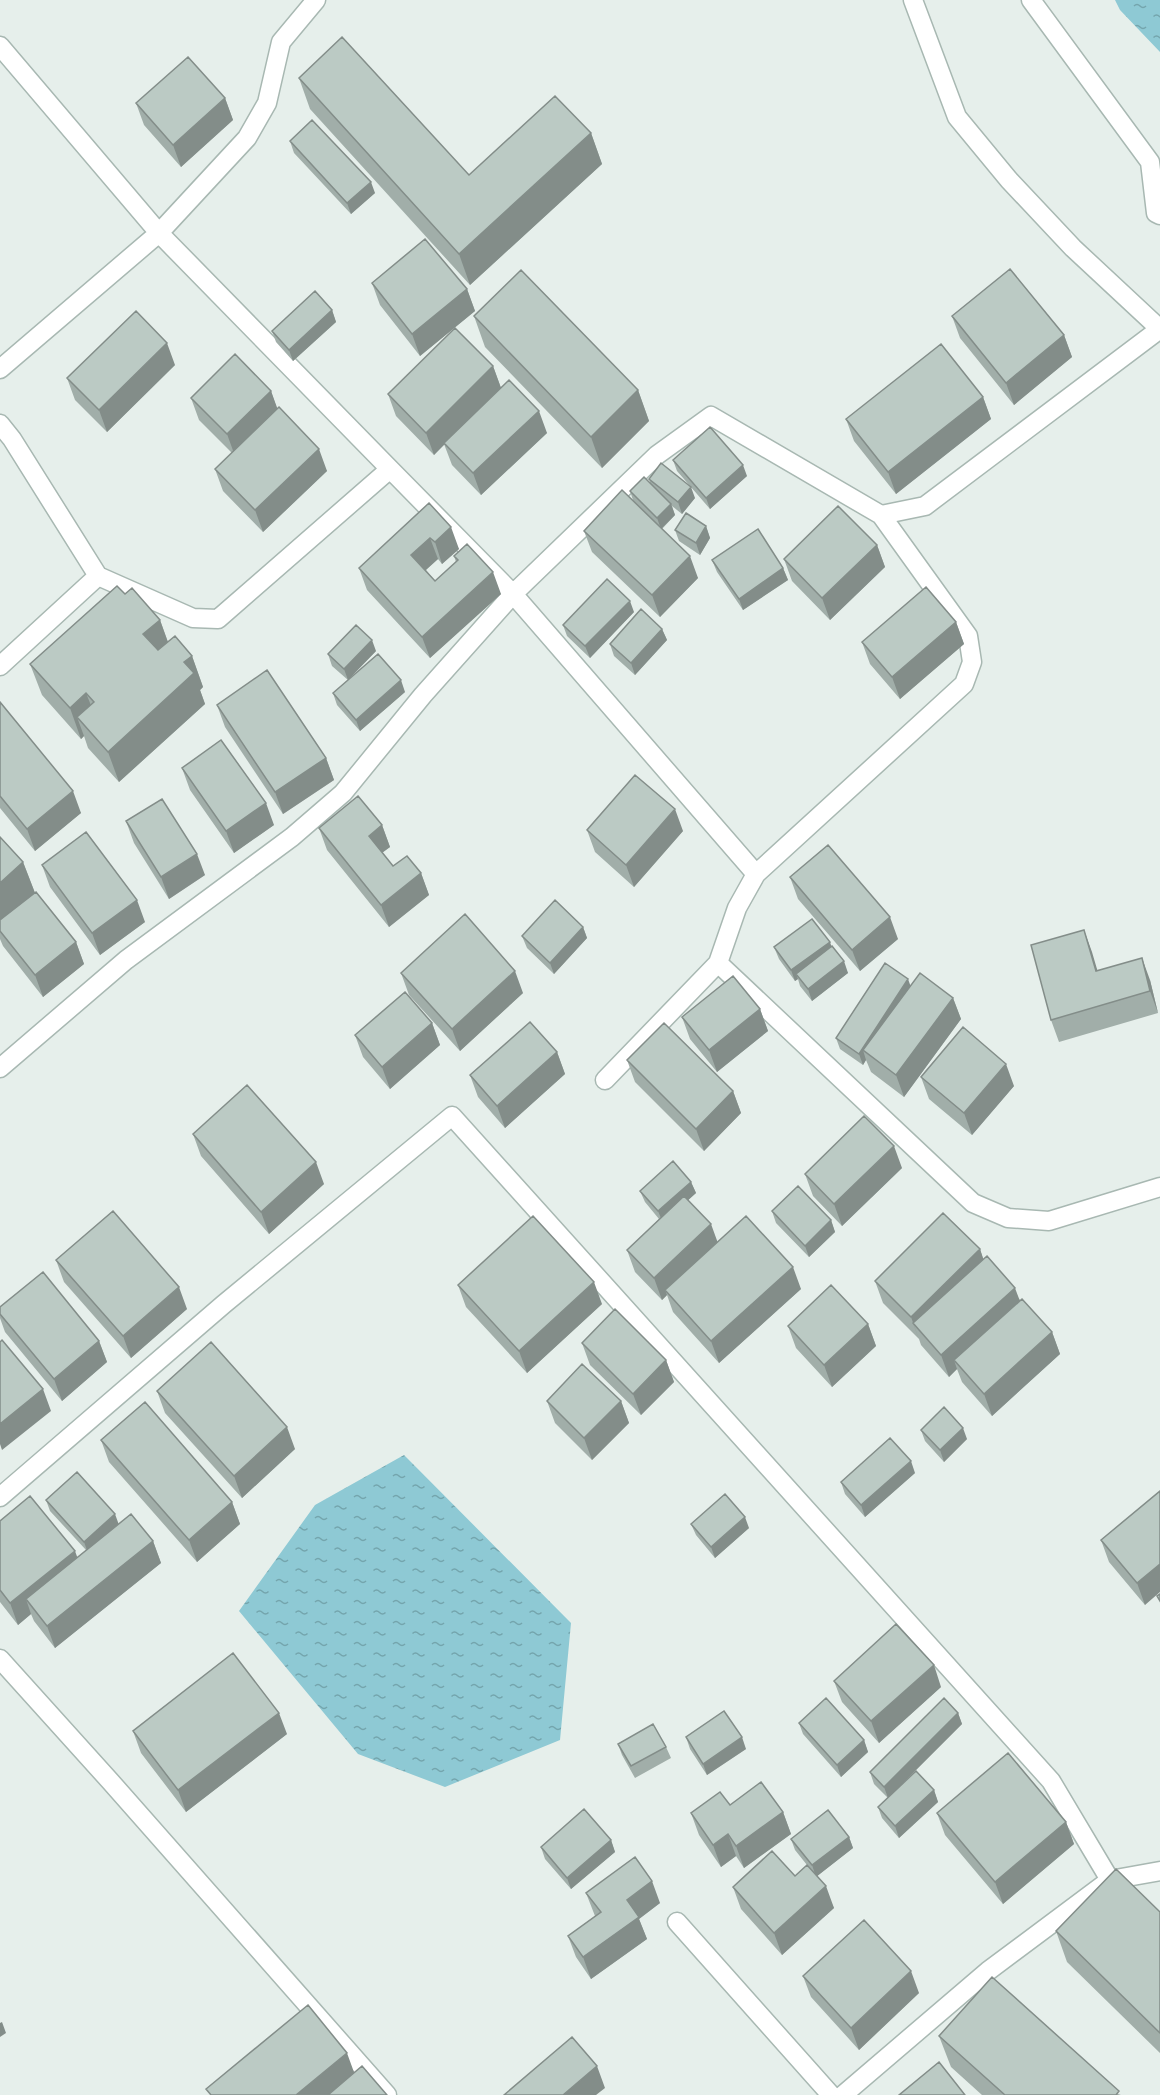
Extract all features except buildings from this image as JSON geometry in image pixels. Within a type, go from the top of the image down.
[{"type":"street","points":[[0,369],[159,233],[247,138],[267,103],[281,42],[316,0]]},
{"type":"street","points":[[882,515],[925,506],[1160,329],[1073,248],[1009,180],[957,117],[913,0]]},
{"type":"street","points":[[1031,0],[1150,162],[1156,213],[1160,215]]},
{"type":"street","points":[[0,46],[159,233],[513,594],[756,874]]},
{"type":"street","points":[[0,1068],[126,960],[292,837],[343,793],[423,695],[513,594],[657,455],[711,416],[882,515],[968,636],[972,662],[964,684],[756,874],[737,908],[718,963],[605,1080]]},
{"type":"street","points":[[0,424],[12,439],[98,576],[193,618],[218,619],[390,469]]},
{"type":"street","points":[[0,666],[98,576]]},
{"type":"street","points":[[718,963],[973,1203],[1008,1218],[1049,1221],[1160,1187]]},
{"type":"street","points":[[0,1497],[224,1304],[452,1116],[1051,1781],[1110,1880]]},
{"type":"street","points":[[0,1659],[387,2095]]},
{"type":"street","points":[[843,2095],[988,1971],[1110,1880],[1160,1871]]},
{"type":"street","points":[[678,1922],[831,2095]]},
{"type":"water","points":[[1115,0],[1160,0],[1160,52],[1120,10]]},
{"type":"water","points":[[404,1455],[571,1623],[560,1740],[445,1787],[358,1754],[239,1611],[315,1505]]}]
